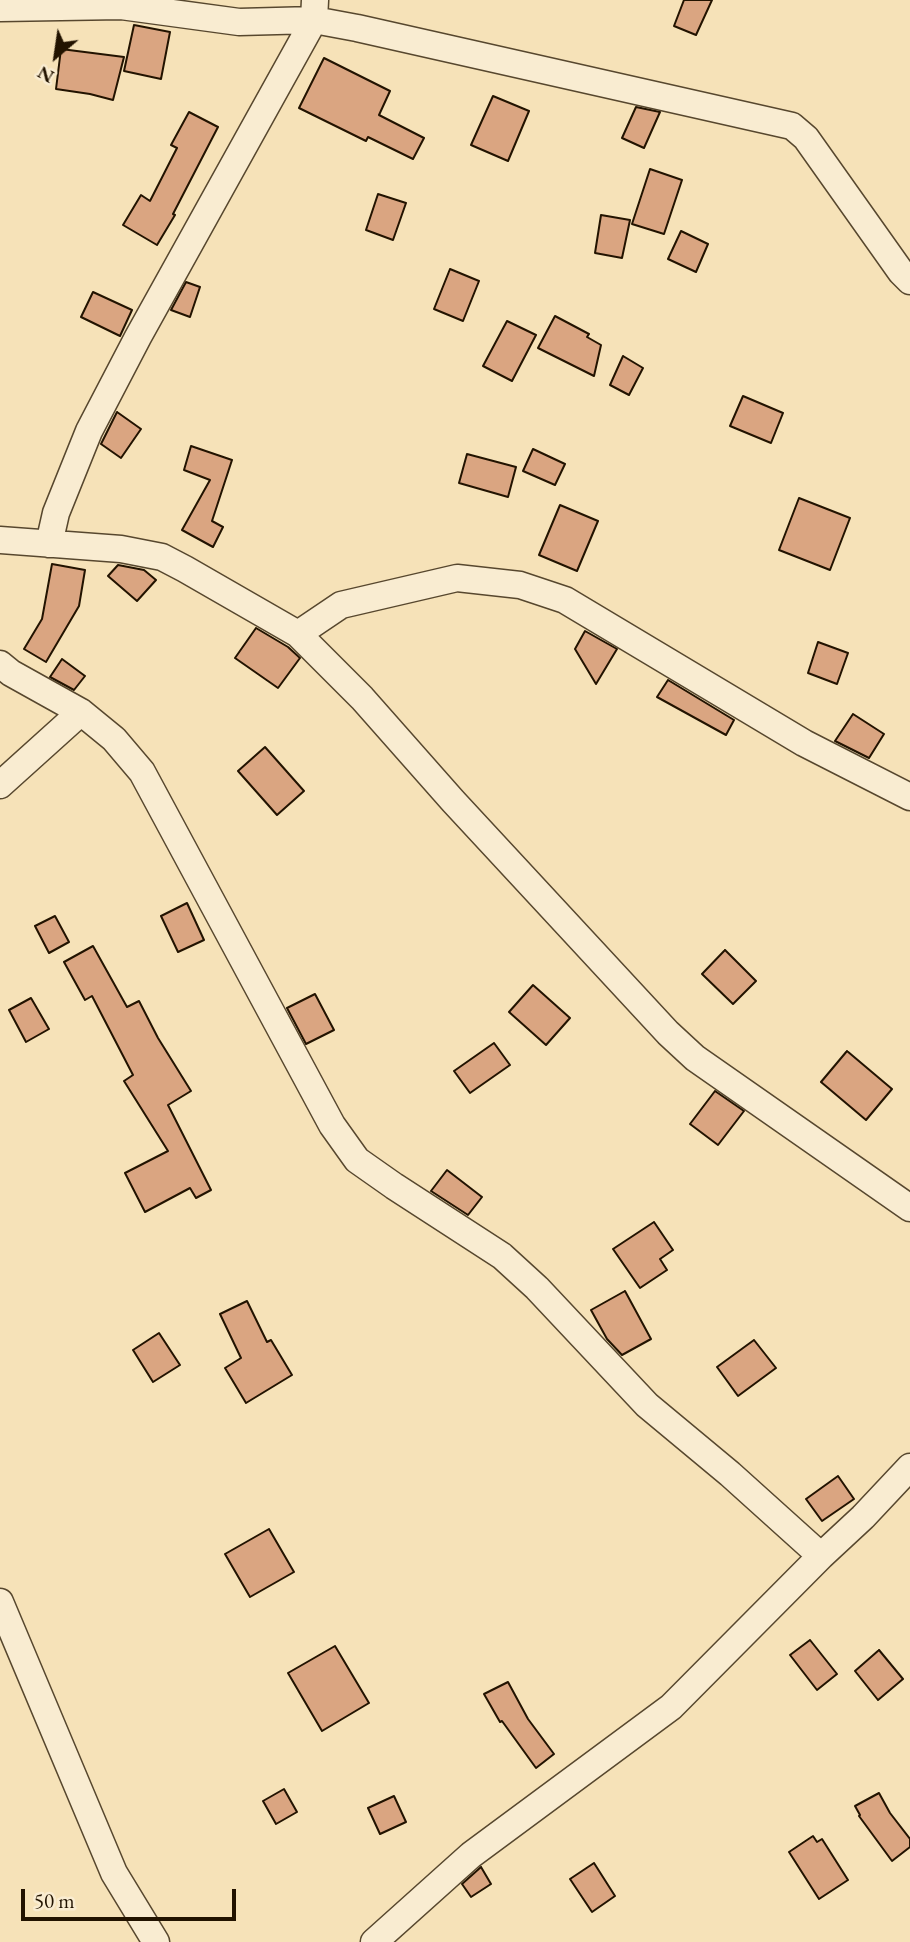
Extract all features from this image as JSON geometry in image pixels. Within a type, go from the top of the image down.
[{"type":"street","points":[[0,8],[121,6],[239,22],[314,10],[357,28],[792,126],[806,138],[910,281]]},
{"type":"street","points":[[49,544],[56,513],[89,431],[314,10]]},
{"type":"street","points":[[0,540],[121,549],[162,557],[298,634],[362,698],[453,801],[668,1033],[695,1058],[910,1208]]},
{"type":"street","points":[[298,634],[341,605],[457,578],[520,584],[565,600],[804,743],[910,797]]},
{"type":"street","points":[[0,664],[81,712],[114,739],[142,772],[332,1125],[357,1160],[502,1256],[537,1288],[647,1405],[730,1474],[821,1556]]},
{"type":"street","points":[[0,785],[81,712]]},
{"type":"street","points":[[374,1942],[471,1855],[671,1707],[910,1467]]},
{"type":"street","points":[[0,1602],[114,1873],[156,1942]]},
{"type":"building","points":[[684,0],[712,0],[696,35],[674,26]]},
{"type":"building","points":[[134,25],[170,32],[161,79],[124,71]]},
{"type":"building","points":[[61,49],[124,57],[113,100],[56,89]]},
{"type":"building","points":[[324,58],[390,91],[379,115],[424,138],[413,159],[368,137],[366,141],[299,108]]},
{"type":"building","points":[[493,96],[529,111],[508,161],[471,145]]},
{"type":"building","points":[[636,107],[660,112],[644,148],[622,138]]},
{"type":"building","points":[[189,112],[218,127],[173,214],[175,215],[157,245],[123,225],[141,195],[150,201],[177,148],[171,145]]},
{"type":"building","points":[[650,169],[682,180],[664,234],[632,224]]},
{"type":"building","points":[[378,194],[406,203],[393,240],[366,230]]},
{"type":"building","points":[[601,215],[630,220],[622,258],[595,253]]},
{"type":"building","points":[[681,231],[708,244],[696,272],[668,259]]},
{"type":"building","points":[[450,269],[479,281],[463,321],[434,309]]},
{"type":"building","points":[[186,282],[200,287],[190,317],[171,310]]},
{"type":"building","points":[[93,292],[132,310],[120,336],[81,317]]},
{"type":"building","points":[[555,316],[589,334],[587,337],[601,345],[594,376],[538,348]]},
{"type":"building","points":[[507,321],[536,335],[512,381],[483,366]]},
{"type":"building","points":[[623,356],[643,368],[629,395],[610,385]]},
{"type":"building","points":[[743,396],[783,413],[771,443],[730,426]]},
{"type":"building","points":[[117,412],[141,429],[121,458],[101,444]]},
{"type":"building","points":[[191,446],[232,460],[212,521],[223,527],[213,547],[182,530],[210,480],[184,470]]},
{"type":"building","points":[[533,449],[565,464],[555,485],[523,471]]},
{"type":"building","points":[[467,454],[516,467],[508,497],[459,483]]},
{"type":"building","points":[[799,498],[850,518],[830,570],[779,550]]},
{"type":"building","points":[[560,505],[598,521],[577,571],[539,555]]},
{"type":"building","points":[[52,564],[85,570],[79,606],[46,662],[24,649],[42,619]]},
{"type":"building","points":[[118,565],[144,570],[156,580],[137,601],[108,576]]},
{"type":"building","points":[[256,628],[288,647],[300,658],[278,688],[235,658]]},
{"type":"building","points":[[585,631],[617,649],[596,684],[575,649]]},
{"type":"building","points":[[818,642],[848,653],[837,684],[808,673]]},
{"type":"building","points":[[62,659],[85,676],[74,690],[50,677]]},
{"type":"building","points":[[668,680],[734,720],[726,735],[657,697]]},
{"type":"building","points":[[853,714],[884,734],[869,758],[835,741]]},
{"type":"building","points":[[265,747],[304,791],[277,815],[238,771]]},
{"type":"building","points":[[187,903],[204,940],[178,952],[161,916]]},
{"type":"building","points":[[55,916],[69,942],[49,953],[35,926]]},
{"type":"building","points":[[93,946],[127,1007],[139,1001],[191,1091],[168,1105],[211,1190],[196,1198],[190,1188],[145,1212],[125,1173],[168,1151],[124,1081],[133,1075],[92,996],[85,1000],[64,962]]},
{"type":"building","points":[[725,950],[756,981],[733,1004],[702,974]]},
{"type":"building","points":[[533,985],[570,1018],[546,1045],[509,1012]]},
{"type":"building","points":[[315,994],[334,1030],[306,1044],[287,1008]]},
{"type":"building","points":[[31,998],[49,1029],[26,1042],[9,1010]]},
{"type":"building","points":[[494,1043],[510,1065],[470,1093],[454,1071]]},
{"type":"building","points":[[847,1051],[892,1089],[866,1120],[821,1082]]},
{"type":"building","points":[[715,1091],[744,1111],[718,1145],[690,1124]]},
{"type":"building","points":[[447,1170],[482,1197],[468,1215],[431,1191]]},
{"type":"building","points":[[654,1222],[673,1250],[660,1259],[667,1270],[640,1288],[613,1249]]},
{"type":"building","points":[[625,1291],[651,1339],[622,1355],[607,1339],[591,1310]]},
{"type":"building","points":[[247,1301],[267,1342],[271,1340],[292,1375],[246,1403],[225,1368],[241,1358],[220,1314]]},
{"type":"building","points":[[159,1333],[180,1365],[153,1382],[133,1350]]},
{"type":"building","points":[[754,1340],[776,1368],[738,1396],[717,1367]]},
{"type":"building","points":[[838,1476],[854,1499],[822,1521],[806,1499]]},
{"type":"building","points":[[269,1529],[294,1572],[250,1597],[225,1554]]},
{"type":"building","points":[[810,1640],[837,1674],[817,1690],[790,1655]]},
{"type":"building","points":[[335,1646],[369,1703],[322,1731],[288,1673]]},
{"type":"building","points":[[879,1650],[903,1679],[878,1700],[855,1671]]},
{"type":"building","points":[[508,1682],[528,1719],[554,1754],[536,1768],[502,1721],[500,1722],[484,1694]]},
{"type":"building","points":[[284,1789],[297,1812],[276,1824],[263,1801]]},
{"type":"building","points":[[879,1793],[910,1839],[910,1847],[892,1861],[859,1816],[855,1806]]},
{"type":"building","points":[[394,1796],[406,1822],[380,1834],[368,1808]]},
{"type":"building","points":[[813,1836],[817,1842],[822,1839],[848,1880],[819,1899],[789,1852]]},
{"type":"building","points":[[594,1863],[615,1896],[592,1912],[570,1879]]},
{"type":"building","points":[[481,1867],[491,1884],[471,1897],[462,1884]]}]
